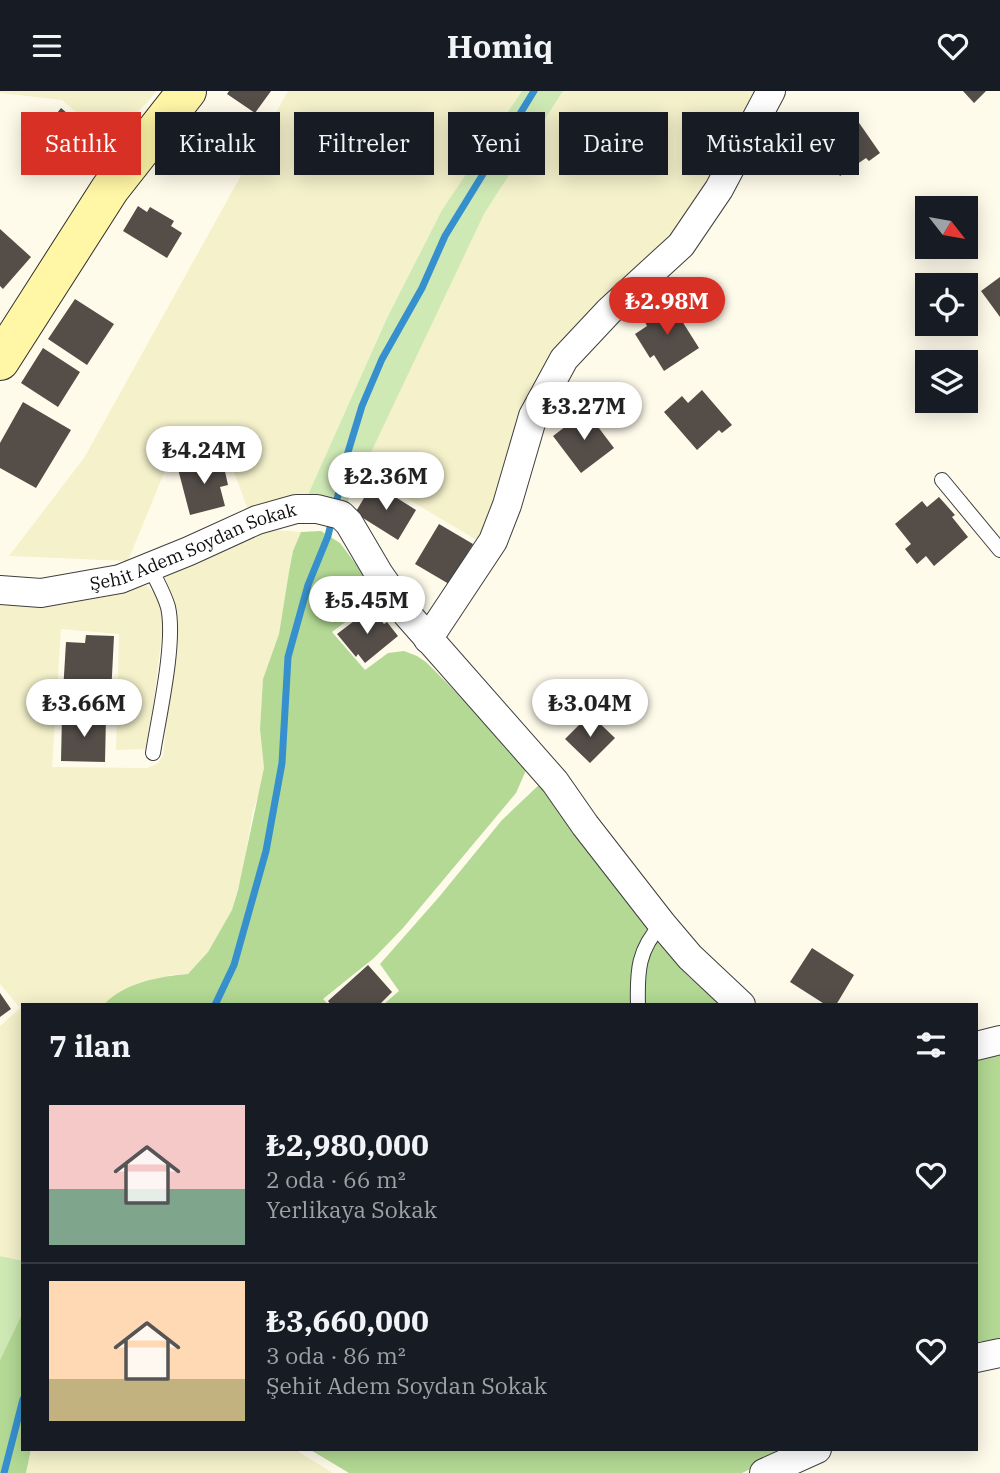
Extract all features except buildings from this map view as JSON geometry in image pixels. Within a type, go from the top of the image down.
[{"type":"street","points":[[0,361],[110,189],[187,91]]},
{"type":"street","points":[[428,639],[492,541],[507,505],[533,417],[564,359],[609,311],[681,245],[719,188],[771,91]]},
{"type":"street","name":"Şehit Adem Soydan Sokak","points":[[0,590],[41,593],[120,579],[257,520],[296,509],[317,509],[341,515],[349,523],[395,598],[428,639],[555,782],[585,825],[690,957],[739,1003]]},
{"type":"street","points":[[978,1046],[1000,1040]]},
{"type":"street","points":[[978,1358],[1000,1353]]},
{"type":"street","points":[[764,1473],[813,1451]]},
{"type":"lane","points":[[942,480],[1000,550]]},
{"type":"lane","points":[[150,568],[168,608],[170,626],[153,753]]},
{"type":"lane","points":[[638,1003],[640,961],[646,943],[662,924]]},
{"type":"shaded area","points":[[157,91],[138,112],[76,112],[62,100],[0,93]]},
{"type":"shaded area","points":[[288,91],[522,91],[508,112],[448,112],[448,175],[466,175],[442,210],[387,318],[307,497],[248,510],[226,450],[168,463],[128,561],[9,556],[84,458],[241,175],[280,175],[280,112],[276,112]]},
{"type":"shaded area","points":[[563,91],[764,91],[752,112],[682,112],[682,175],[714,175],[689,217],[566,345],[480,542],[361,471],[484,214],[509,175],[545,175],[545,119]]},
{"type":"shaded area","points":[[275,530],[301,532],[293,551],[279,634],[263,679],[260,729],[264,768],[262,785],[253,811],[243,870],[232,910],[208,952],[188,974],[171,975],[128,989],[106,1003],[21,1003],[21,1261],[0,1256],[0,1026],[20,1008],[0,984],[0,600],[62,605],[147,586],[155,594],[161,608],[163,624],[148,749],[116,750],[119,634],[61,629],[52,767],[147,768],[157,764],[163,756],[177,614],[164,578],[253,536]]},
{"type":"shaded area","points":[[31,1451],[297,1451],[333,1473],[26,1473]]},
{"type":"green space","points":[[522,91],[563,91],[545,119],[545,112],[508,112]]},
{"type":"green space","points":[[466,175],[509,175],[484,214],[346,505],[307,497],[387,318],[442,210]]},
{"type":"green space","points":[[321,531],[340,543],[380,596],[332,632],[365,670],[388,653],[404,651],[417,656],[450,686],[527,768],[516,793],[403,928],[374,958],[323,999],[327,1003],[106,1003],[132,986],[188,974],[208,952],[232,910],[264,768],[260,729],[263,679],[279,634],[293,551],[301,532]]},
{"type":"green space","points":[[541,783],[649,927],[637,954],[632,1003],[385,1003],[399,991],[380,964],[502,820]]},
{"type":"green space","points":[[658,942],[689,977],[720,1003],[643,1003],[642,975],[652,944]]},
{"type":"green space","points":[[1000,1050],[1000,1339],[978,1342],[978,1055]]},
{"type":"green space","points":[[0,1256],[21,1261],[21,1316],[0,1360]]},
{"type":"green space","points":[[21,1316],[21,1451],[31,1451],[26,1473],[0,1473],[0,1360]]},
{"type":"green space","points":[[312,1451],[788,1451],[742,1473],[349,1473]]},
{"type":"waterway","points":[[335,508],[362,406],[382,359],[422,288],[445,236],[534,91]]},
{"type":"waterway","points":[[216,1003],[234,965],[266,851],[282,763],[288,657],[308,585],[332,519]]},
{"type":"waterway","points":[[4,1473],[21,1407]]}]
